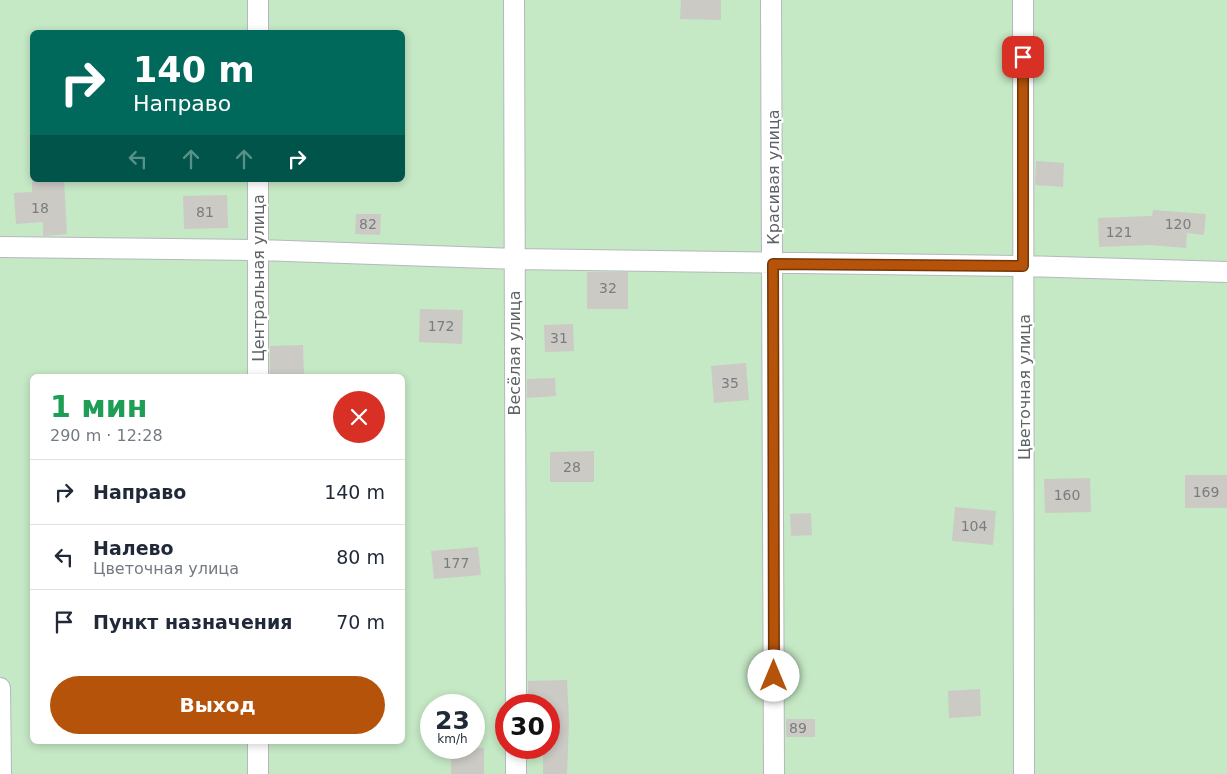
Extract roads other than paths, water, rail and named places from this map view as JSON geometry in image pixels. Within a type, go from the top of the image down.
[{"type":"street","points":[[258,0],[258,30]]},
{"type":"street","name":"Весёлая улица","points":[[514,0],[516,694]]},
{"type":"street","name":"Красивая улица","points":[[772,0],[774,774]]},
{"type":"street","name":"Цветочная улица","points":[[1023,0],[1024,774]]},
{"type":"street","name":"Центральная улица","points":[[258,182],[258,374]]},
{"type":"street","points":[[0,247],[258,250],[514,259],[1023,266],[1227,272]]},
{"type":"street","points":[[0,688],[1,774]]},
{"type":"street","points":[[258,744],[258,774]]},
{"type":"street","points":[[516,759],[516,774]]}]
